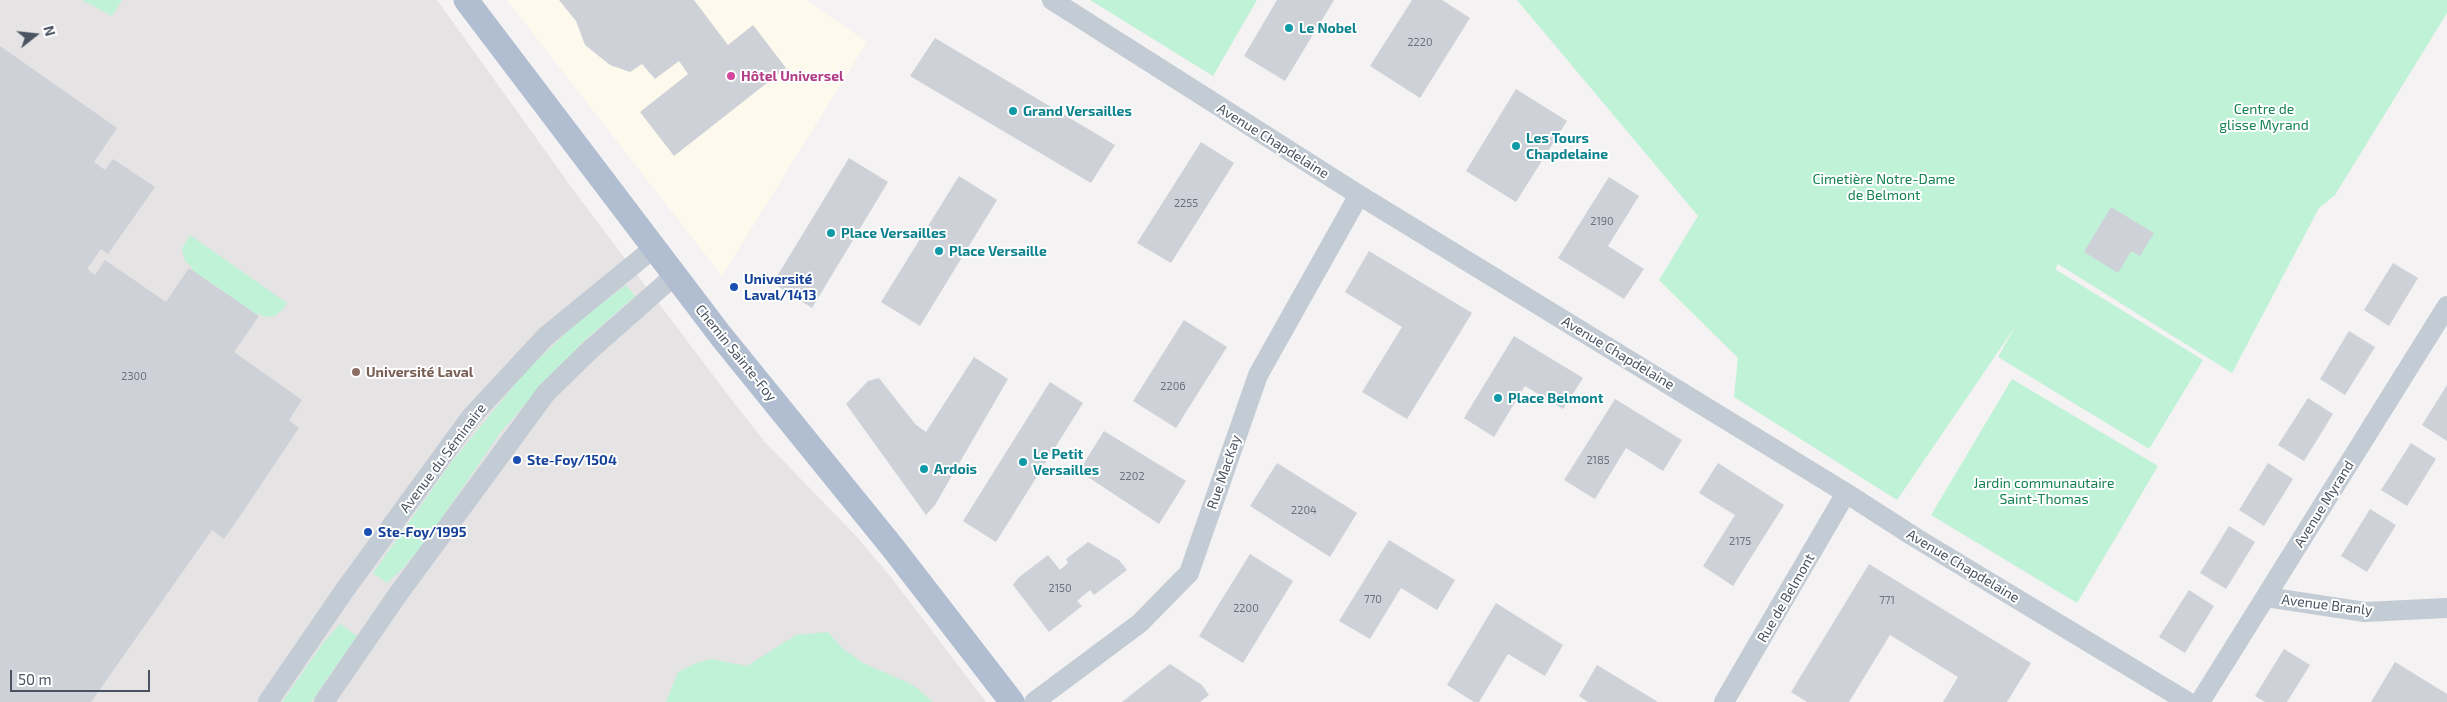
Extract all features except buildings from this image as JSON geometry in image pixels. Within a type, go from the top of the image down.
[{"type":"main road","name":"Chemin Sainte-Foy","points":[[466,0],[655,247],[720,336],[893,548],[1012,702]]},
{"type":"street","name":"Avenue Chapdelaine","points":[[1052,0],[1359,195],[1846,493],[1924,543],[2188,702]]},
{"type":"street","name":"Rue MacKay","points":[[1034,702],[1140,623],[1189,573],[1258,375],[1359,195]]},
{"type":"street","name":"Avenue du Séminaire","points":[[268,702],[339,598],[471,417],[545,337],[655,247]]},
{"type":"street","points":[[324,702],[396,597],[546,393],[589,350],[675,275]]},
{"type":"street","name":"Avenue Myrand","points":[[2200,702],[2447,306]]},
{"type":"street","name":"Rue de Belmont","points":[[1724,702],[1846,493]]},
{"type":"street","name":"Avenue Branly","points":[[2266,597],[2365,612],[2447,608]]},
{"type":"shaded area","name":"Université Laval","points":[[0,0],[437,0],[577,195],[734,403],[765,442],[856,536],[890,576],[986,702],[0,702]]},
{"type":"shaded area","points":[[507,0],[806,0],[867,42],[722,276]]},
{"type":"green space","points":[[82,0],[122,0],[112,16]]},
{"type":"green space","points":[[1090,0],[1257,0],[1213,76]]},
{"type":"green space","name":"Cimetière Notre-Dame de Belmont","points":[[1517,0],[2447,0],[2447,13],[2335,195],[2319,208],[2232,373],[2058,264],[2055,269],[2203,360],[2149,449],[1998,357],[2015,327],[1897,500],[1734,397],[1738,358],[1659,280],[1698,216]]},
{"type":"green space","points":[[190,235],[287,303],[283,309],[275,316],[264,317],[258,313],[257,315],[191,269],[192,267],[185,261],[182,249]]},
{"type":"green space","points":[[626,285],[635,296],[582,343],[500,433],[428,538],[404,567],[387,583],[373,573],[453,460],[526,371],[580,320]]},
{"type":"green space","name":"Jardin communautaire Saint-Thomas","points":[[2012,379],[2158,466],[2077,603],[1931,515]]},
{"type":"green space","points":[[340,624],[357,636],[311,702],[282,702],[324,642]]},
{"type":"green space","points":[[828,632],[842,648],[863,663],[913,685],[933,702],[666,702],[678,672],[694,664],[711,659],[747,666],[796,635]]},
{"type":"place","name":"Le Nobel","points":[[1289,28]]},
{"type":"place","name":"Hôtel Universel","points":[[731,76]]},
{"type":"place","name":"Grand Versailles","points":[[1013,111]]},
{"type":"place","name":"Les Tours Chapdelaine","points":[[1516,146]]},
{"type":"place","name":"Place Versailles","points":[[831,233]]},
{"type":"place","name":"Place Versaille","points":[[939,251]]},
{"type":"place","name":"Université Laval/1413","points":[[734,287]]},
{"type":"place","name":"Université Laval","points":[[356,372]]},
{"type":"place","name":"Place Belmont","points":[[1498,398]]},
{"type":"place","name":"Ste-Foy/1504","points":[[517,460]]},
{"type":"place","name":"Le Petit Versailles","points":[[1023,462]]},
{"type":"place","name":"Ardois","points":[[924,469]]},
{"type":"place","name":"Ste-Foy/1995","points":[[368,532]]},
{"type":"park label","name":"Centre de glisse Myrand","points":[[2264,118]]}]
